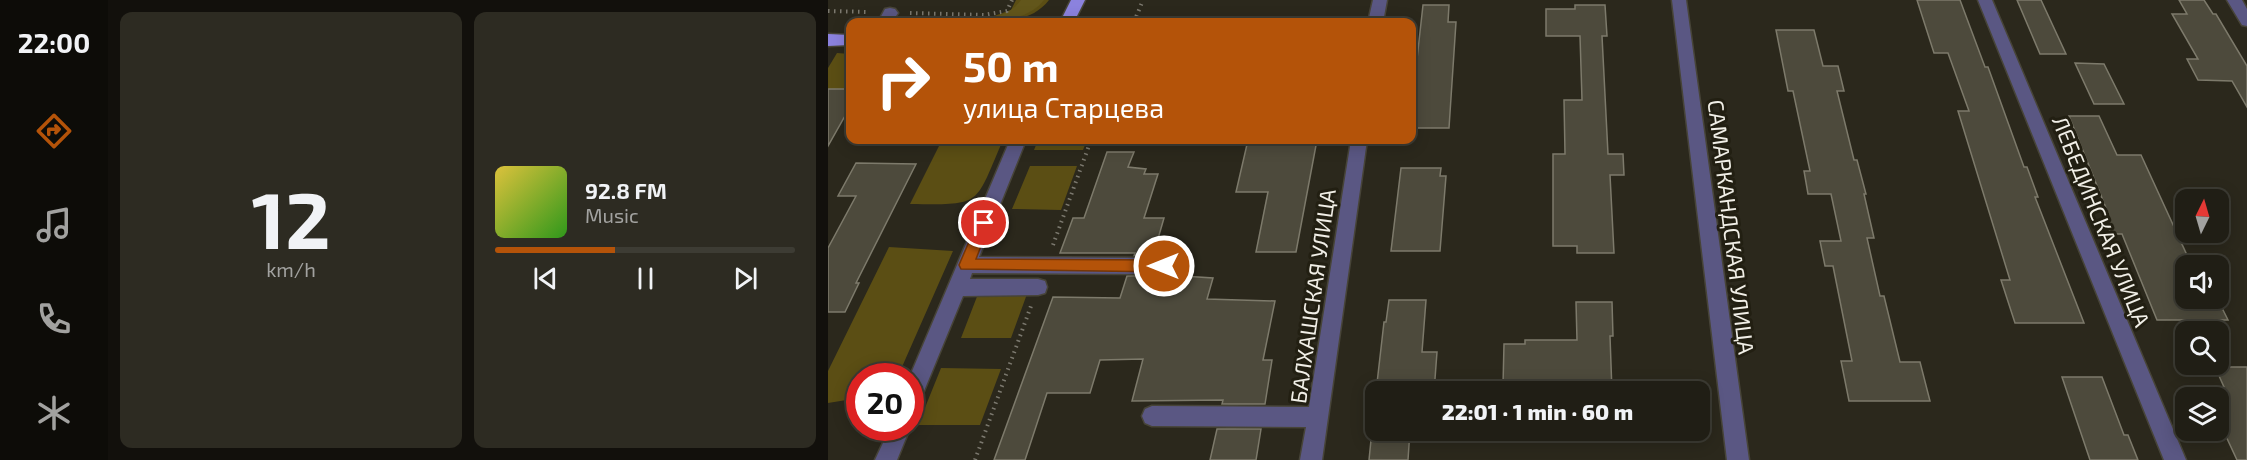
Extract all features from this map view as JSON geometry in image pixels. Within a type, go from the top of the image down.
[{"type":"main road","points":[[1069,18],[1078,0]]},
{"type":"main road","points":[[828,40],[846,40]]},
{"type":"street","points":[[1377,18],[1380,0]]},
{"type":"street","name":"САМАРКАНДСКАЯ УЛИЦА","points":[[1679,0],[1738,460]]},
{"type":"street","name":"ЛЕБЕДИНСКАЯ УЛИЦА","points":[[1985,0],[2175,460]]},
{"type":"street","points":[[2234,0],[2247,21]]},
{"type":"street","points":[[924,367],[1016,144]]},
{"type":"street","name":"БАЛХАШСКАЯ УЛИЦА","points":[[1311,460],[1358,144]]},
{"type":"street","points":[[966,265],[1164,266]]},
{"type":"street","points":[[957,288],[1038,288]]},
{"type":"street","points":[[1152,416],[1318,417]]},
{"type":"street","points":[[886,460],[894,441]]},
{"type":"path","points":[[828,11],[887,18],[984,15],[1006,11],[1012,0]]},
{"type":"path","points":[[1136,18],[1143,0]]},
{"type":"shaded area","points":[[1016,0],[1049,0],[1041,8],[1021,18],[965,18],[994,16],[1011,10]]},
{"type":"shaded area","points":[[1021,0],[1044,0],[1038,7],[1021,16],[992,18],[1011,10]]},
{"type":"shaded area","points":[[837,53],[846,54],[846,89],[828,89],[828,68]]},
{"type":"shaded area","points":[[940,144],[1001,144],[987,178],[973,197],[964,202],[952,204],[910,204]]},
{"type":"shaded area","points":[[1036,144],[1085,144],[1083,150],[1034,150]]},
{"type":"shaded area","points":[[1030,166],[1077,166],[1061,210],[1012,209]]},
{"type":"shaded area","points":[[889,247],[953,251],[904,363],[846,363],[846,400],[828,403],[828,371]]},
{"type":"shaded area","points":[[978,294],[1027,294],[1011,338],[961,338]]},
{"type":"shaded area","points":[[941,368],[1001,369],[980,425],[924,425],[924,410]]},
{"type":"building","points":[[1917,0],[1960,0],[1985,67],[1988,67],[2024,167],[2027,167],[2038,197],[2035,197],[2084,323],[2015,323],[2001,280],[2010,280],[1958,111],[1969,111],[1948,53],[1934,53]]},
{"type":"building","points":[[2017,0],[2041,0],[2066,54],[2040,54]]},
{"type":"building","points":[[2179,0],[2204,0],[2213,14],[2216,14],[2247,66],[2247,107],[2232,81],[2198,80],[2187,59],[2198,59],[2172,14],[2187,14]]},
{"type":"building","points":[[1423,5],[1449,5],[1448,22],[1456,22],[1449,128],[1416,128],[1416,68]]},
{"type":"building","points":[[1575,5],[1605,5],[1607,36],[1602,36],[1608,154],[1623,154],[1624,175],[1610,175],[1614,253],[1577,253],[1577,246],[1553,246],[1553,154],[1565,154],[1564,100],[1582,100],[1580,36],[1546,36],[1546,9],[1575,9]]},
{"type":"building","points":[[1776,30],[1814,30],[1823,66],[1838,66],[1844,91],[1837,91],[1854,160],[1857,160],[1866,194],[1864,194],[1874,238],[1867,238],[1880,296],[1884,296],[1900,362],[1920,362],[1930,401],[1849,401],[1841,361],[1852,361],[1833,266],[1825,266],[1820,241],[1841,241],[1831,194],[1808,194],[1804,171],[1810,171],[1793,91],[1788,91]]},
{"type":"building","points":[[2075,63],[2104,64],[2124,104],[2094,104]]},
{"type":"building","points":[[828,89],[846,89],[846,114],[828,146]]},
{"type":"building","points":[[2069,116],[2099,116],[2117,155],[2141,155],[2175,229],[2175,243],[2181,243],[2187,255],[2175,255],[2175,309],[2222,309],[2228,320],[2157,320],[2122,234],[2111,234],[2102,213],[2108,213]]},
{"type":"building","points":[[1247,144],[1316,144],[1296,252],[1256,252],[1268,192],[1236,192]]},
{"type":"building","points":[[1107,152],[1134,152],[1128,167],[1146,169],[1144,174],[1158,174],[1144,218],[1164,218],[1153,256],[1134,256],[1135,253],[1060,253],[1073,218],[1084,218]]},
{"type":"building","points":[[856,163],[916,164],[856,283],[859,283],[845,312],[828,312],[828,248],[856,196],[838,196]]},
{"type":"building","points":[[1401,168],[1441,168],[1440,176],[1446,176],[1440,251],[1391,251]]},
{"type":"building","points":[[1167,275],[1213,278],[1207,299],[1275,301],[1263,360],[1272,360],[1265,404],[1222,404],[1223,400],[1132,401],[1143,359],[1100,360],[1090,393],[1047,393],[1025,460],[994,460],[1053,297],[1120,298],[1127,276]]},
{"type":"building","points":[[1389,300],[1426,300],[1422,352],[1437,352],[1435,381],[1377,381],[1384,322],[1386,322]]},
{"type":"building","points":[[1576,302],[1612,302],[1613,336],[1610,336],[1612,381],[1503,381],[1504,344],[1525,344],[1525,340],[1577,340]]},
{"type":"building","points":[[2229,367],[2247,367],[2247,460],[2237,460],[2228,441],[2229,387],[2224,387],[2219,375],[2229,375]]},
{"type":"building","points":[[2062,377],[2102,377],[2124,435],[2128,435],[2138,460],[2090,460]]},
{"type":"building","points":[[1217,429],[1261,429],[1256,460],[1210,460]]},
{"type":"building","points":[[1371,441],[1409,441],[1408,460],[1369,460]]},
{"type":"route","points":[[984,223],[966,265],[1164,266]]}]
